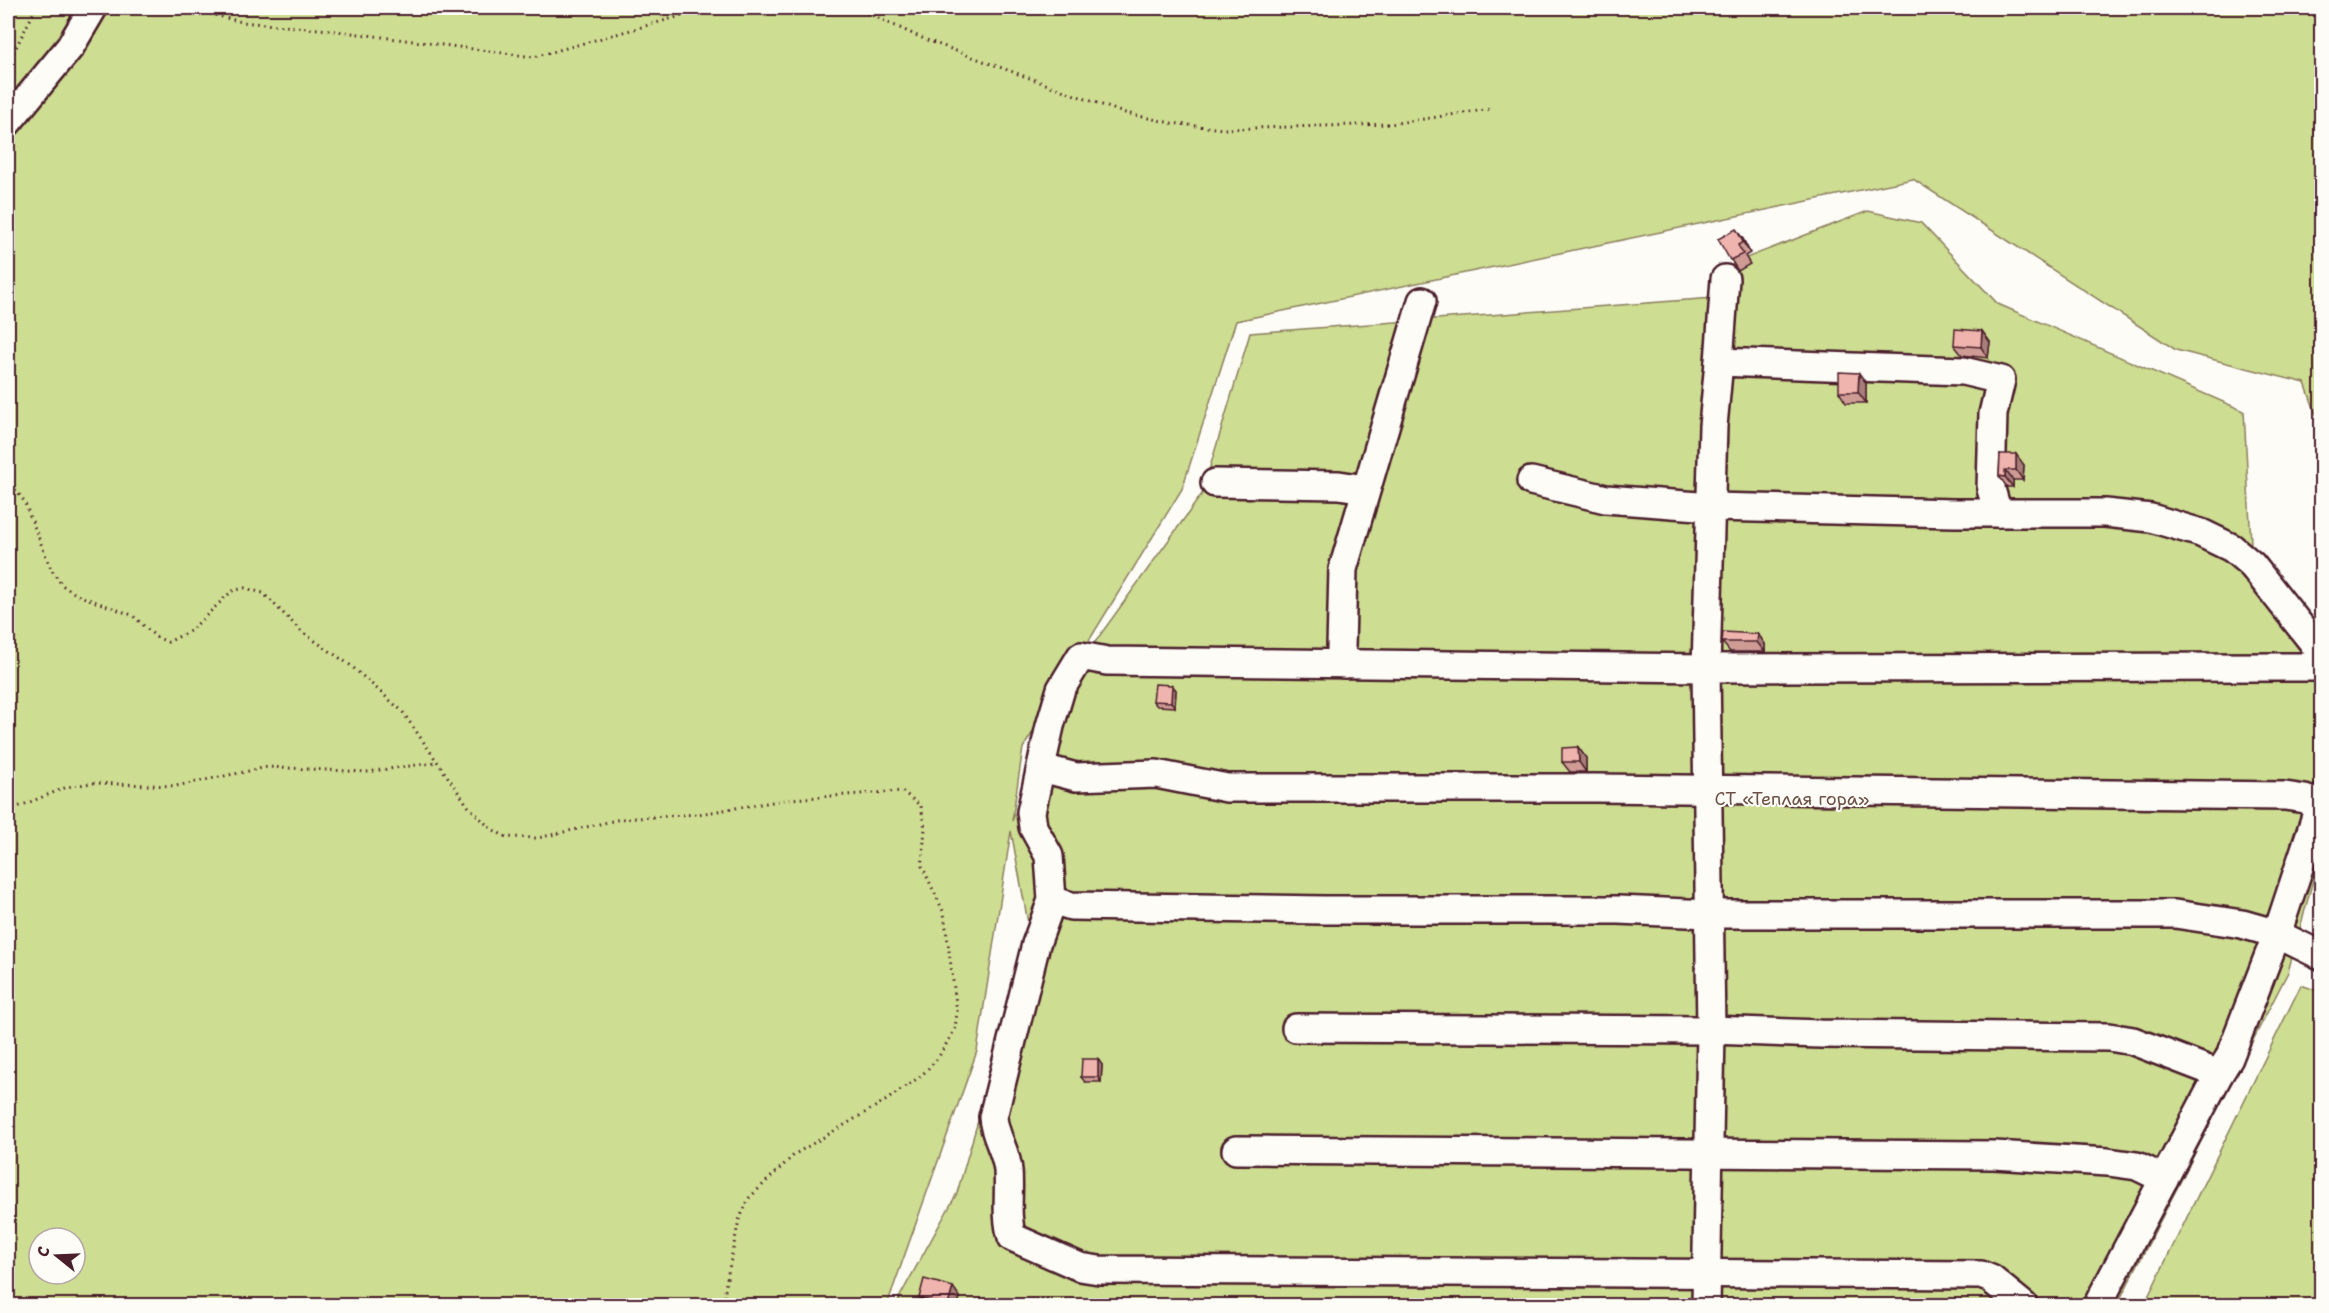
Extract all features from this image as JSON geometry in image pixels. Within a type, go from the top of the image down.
[{"type":"street","points":[[8,122],[70,47],[93,8]]},
{"type":"street","points":[[1706,1305],[1711,1030],[1706,668],[1713,426],[1725,279]]},
{"type":"street","points":[[1344,664],[1341,648],[1343,570],[1422,301]]},
{"type":"street","points":[[1719,362],[1963,371],[2001,380],[1993,414],[1990,489],[1998,513]]},
{"type":"street","points":[[1531,481],[1606,499],[1712,507],[2117,514],[2151,518],[2201,532],[2232,548],[2252,565],[2322,656]]},
{"type":"street","points":[[1215,483],[1339,485],[1365,489]]},
{"type":"street","points":[[2025,1305],[1981,1275],[1099,1270],[1080,1267],[1012,1237],[1008,1223],[1008,1170],[1004,1152],[993,1128],[993,1117],[1036,944],[1052,900],[1049,856],[1033,826],[1031,812],[1050,726],[1061,689],[1081,656],[1107,661],[1706,668],[2322,667]]},
{"type":"street","points":[[1042,768],[1076,777],[1156,774],[1227,788],[1596,788],[2285,796],[2320,802],[2277,934],[2229,1058],[2097,1305]]},
{"type":"street","points":[[1052,900],[1071,906],[1336,910],[1618,910],[1710,914],[2175,914],[2242,924],[2277,934],[2322,956]]},
{"type":"street","points":[[1296,1028],[1711,1030],[1820,1034],[2109,1037],[2133,1041],[2219,1074]]},
{"type":"street","points":[[1236,1150],[1994,1155],[2137,1166],[2164,1179]]},
{"type":"path","points":[[8,63],[36,8]]},
{"type":"path","points":[[186,8],[242,22],[329,30],[534,57],[688,14],[728,8]]},
{"type":"path","points":[[856,8],[924,39],[1121,112],[1171,123],[1223,129],[1390,124],[1491,109]]},
{"type":"path","points":[[8,480],[24,501],[51,569],[62,585],[77,596],[132,615],[156,637],[168,642],[190,631],[232,591],[245,588],[263,593],[302,632],[350,665],[402,711],[468,806],[490,828],[506,837],[538,838],[621,819],[699,814],[791,799],[902,790],[921,806],[925,828],[922,866],[944,913],[957,1011],[955,1029],[938,1058],[921,1076],[885,1101],[795,1154],[749,1198],[739,1220],[725,1288],[725,1305]]},
{"type":"path","points":[[8,811],[67,787],[91,783],[176,786],[268,767],[367,772],[438,762]]},
{"type":"green space","name":"СТ «Теплая гора»","points":[[8,8],[2321,8],[2322,409],[2316,414],[2305,383],[2176,350],[1913,179],[1236,321],[1182,489],[1023,748],[1012,821],[1069,678],[1202,494],[1250,333],[1727,297],[1733,263],[1868,211],[1921,223],[1998,304],[2244,411],[2253,581],[2321,679],[2321,851],[2288,972],[2117,1305],[897,1305],[957,1193],[1031,939],[1011,831],[977,1051],[887,1305],[8,1305]]},
{"type":"green space","points":[[2301,985],[2321,992],[2321,1305],[2144,1305]]},
{"type":"building","points":[[1736,229],[1743,242],[1738,245],[1743,254],[1730,260],[1718,239]]},
{"type":"building","points":[[1955,329],[1982,331],[1981,347],[1954,345]]},
{"type":"building","points":[[1839,372],[1859,373],[1858,392],[1839,392]]},
{"type":"building","points":[[2000,454],[2016,454],[2016,470],[2005,470],[2005,477],[1999,476]]},
{"type":"building","points":[[1723,632],[1758,634],[1757,642],[1722,642]]},
{"type":"building","points":[[1155,684],[1172,685],[1171,702],[1153,701]]},
{"type":"building","points":[[1578,747],[1579,762],[1562,762],[1562,748]]},
{"type":"building","points":[[1082,1059],[1098,1059],[1098,1077],[1081,1077]]},
{"type":"building","points":[[924,1279],[953,1287],[948,1305],[919,1298]]}]
